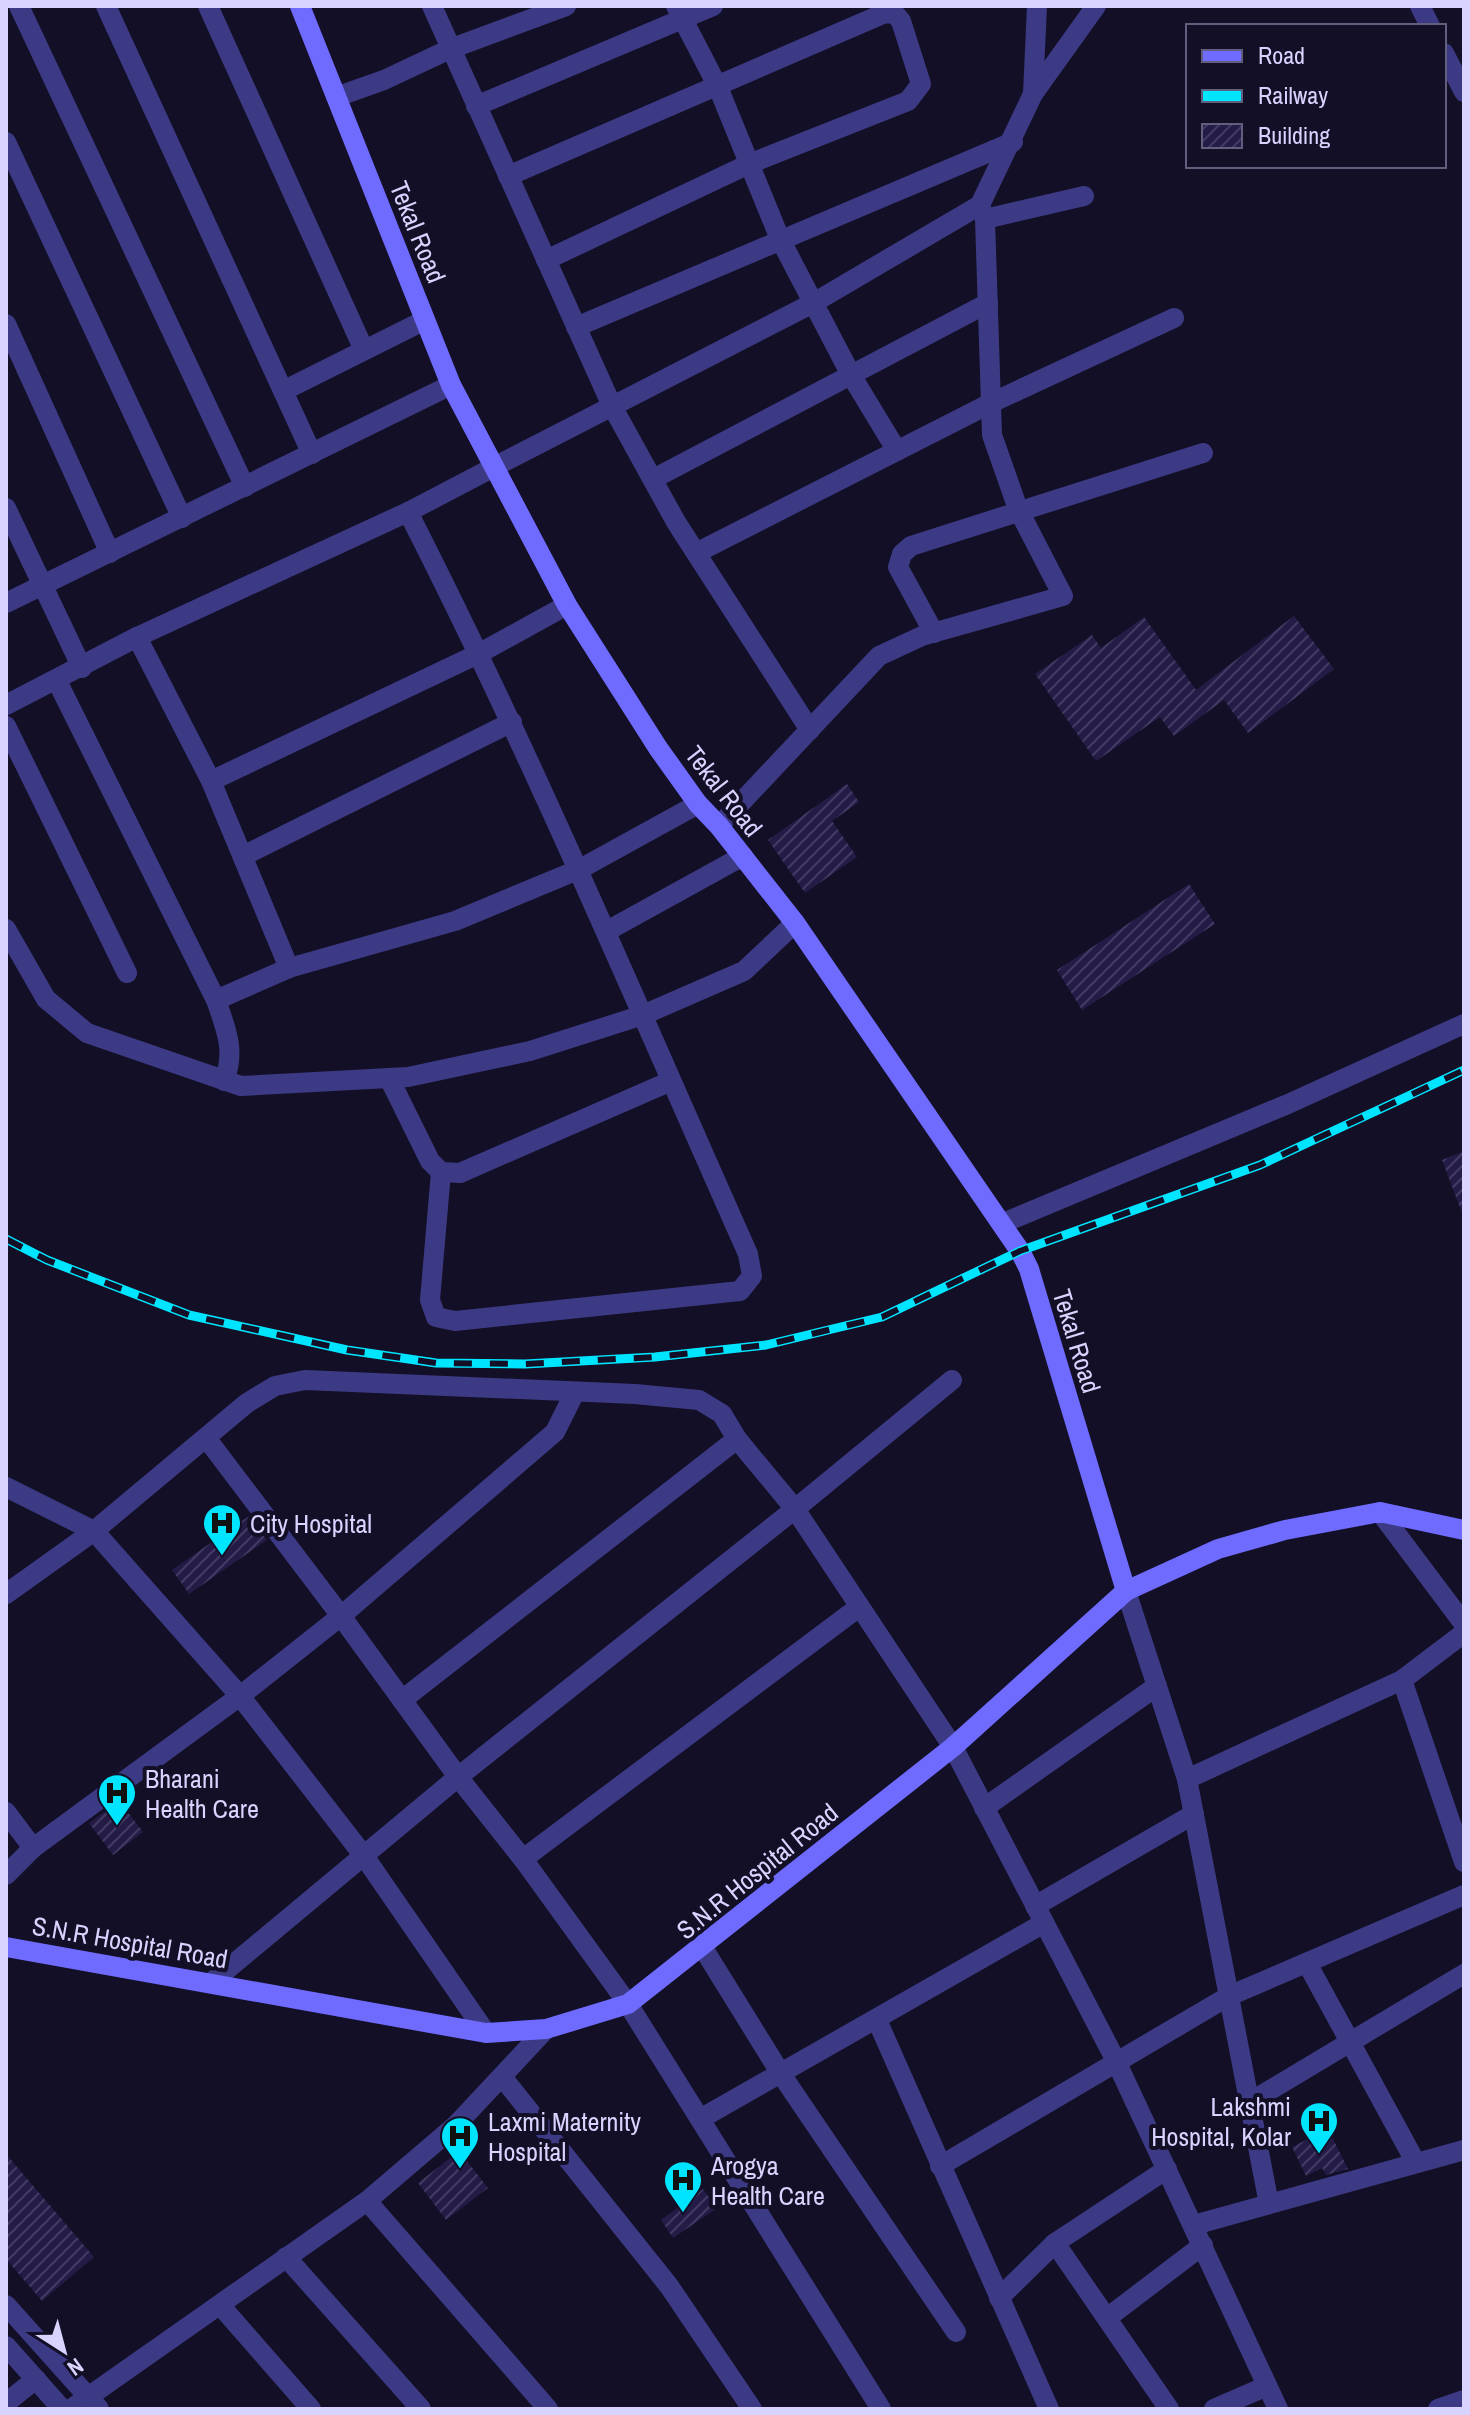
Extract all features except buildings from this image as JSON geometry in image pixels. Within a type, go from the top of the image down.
[{"type":"main road","name":"Tekal Road","points":[[300,6],[451,385],[567,605],[658,748],[698,804],[795,923],[1003,1223],[1029,1269],[1126,1591]]},
{"type":"main road","name":"S.N.R Hospital Road","points":[[6,1947],[486,2033],[546,2029],[628,2004],[703,1948],[953,1747],[1126,1591],[1218,1549],[1285,1530],[1380,1512],[1464,1530]]},
{"type":"street","points":[[19,6],[245,487]]},
{"type":"street","points":[[106,6],[312,454]]},
{"type":"street","points":[[208,6],[364,350]]},
{"type":"street","points":[[432,6],[612,406],[696,553],[810,730]]},
{"type":"street","points":[[336,97],[384,80],[520,14],[566,6]]},
{"type":"street","points":[[476,106],[678,13],[713,6]]},
{"type":"street","points":[[1033,94],[1037,6]]},
{"type":"street","points":[[719,826],[879,656],[934,633],[1063,596],[1018,509],[992,435],[983,212],[1033,94],[1096,6]]},
{"type":"street","points":[[1420,6],[1429,24]]},
{"type":"street","points":[[678,13],[718,87],[780,239],[851,375],[897,451]]},
{"type":"street","points":[[508,176],[885,13],[895,14],[901,21],[921,84],[908,101],[749,164],[546,260]]},
{"type":"street","points":[[1446,57],[1464,92]]},
{"type":"street","points":[[6,142],[182,518]]},
{"type":"street","points":[[576,327],[1013,142]]},
{"type":"street","points":[[6,705],[137,637],[408,512],[983,212],[1084,196]]},
{"type":"street","points":[[653,479],[988,303]]},
{"type":"street","points":[[696,553],[991,403],[1174,318]]},
{"type":"street","points":[[283,391],[425,320]]},
{"type":"street","points":[[6,324],[110,553]]},
{"type":"street","points":[[6,603],[451,385]]},
{"type":"street","points":[[934,633],[898,567],[902,554],[911,546],[1018,509],[1203,453]]},
{"type":"street","points":[[6,508],[82,668]]},
{"type":"street","points":[[408,512],[480,653],[580,869],[748,1254],[752,1276],[740,1291],[455,1321],[436,1317],[430,1300],[441,1172]]},
{"type":"street","points":[[211,781],[480,653],[567,605]]},
{"type":"street","points":[[137,637],[211,781],[289,968]]},
{"type":"street","points":[[57,681],[216,1000],[230,1039],[232,1062],[224,1081]]},
{"type":"street","points":[[243,856],[512,722]]},
{"type":"street","points":[[6,726],[127,973]]},
{"type":"street","points":[[216,1000],[289,968],[455,921],[580,869],[698,804]]},
{"type":"street","points":[[607,931],[743,856]]},
{"type":"street","points":[[6,929],[46,999],[87,1033],[241,1086],[389,1078],[530,1051],[643,1015],[744,971],[795,923]]},
{"type":"street","points":[[1003,1223],[1288,1104],[1464,1024]]},
{"type":"street","points":[[389,1078],[430,1161],[441,1172],[460,1173],[671,1081]]},
{"type":"street","points":[[6,1594],[94,1531],[247,1403],[275,1386],[305,1380],[574,1394],[635,1394],[699,1400],[722,1414],[737,1439],[795,1509],[953,1747],[1116,2061],[1278,2409]]},
{"type":"street","points":[[212,1982],[458,1777],[952,1380]]},
{"type":"street","points":[[6,1875],[33,1848],[240,1696],[341,1616],[555,1432],[574,1394]]},
{"type":"street","points":[[207,1439],[458,1777],[523,1859],[628,2004],[881,2409]]},
{"type":"street","points":[[402,1700],[737,1439]]},
{"type":"street","points":[[6,1487],[94,1531],[240,1696],[364,1856],[486,2033]]},
{"type":"street","points":[[1380,1512],[1464,1624]]},
{"type":"street","points":[[1126,1591],[1187,1779],[1269,2204]]},
{"type":"street","points":[[523,1859],[859,1607]]},
{"type":"street","points":[[1187,1779],[1402,1680],[1464,1633]]},
{"type":"street","points":[[1402,1680],[1464,1862]]},
{"type":"street","points":[[984,1808],[1157,1686]]},
{"type":"street","points":[[6,1812],[33,1848]]},
{"type":"street","points":[[700,2119],[877,2020],[1194,1814]]},
{"type":"street","points":[[940,2166],[1229,1996],[1464,1895]]},
{"type":"street","points":[[703,1948],[781,2074],[956,2332]]},
{"type":"street","points":[[1307,1963],[1416,2163]]},
{"type":"street","points":[[1250,2102],[1464,1974]]},
{"type":"street","points":[[877,2020],[1049,2409]]},
{"type":"street","points":[[6,2305],[86,2405],[367,2201],[456,2125],[546,2029]]},
{"type":"street","points":[[503,2078],[669,2286],[752,2409]]},
{"type":"street","points":[[1194,2225],[1464,2150]]},
{"type":"street","points":[[999,2298],[1055,2243],[1167,2169]]},
{"type":"street","points":[[367,2201],[548,2409]]},
{"type":"street","points":[[1055,2243],[1169,2409]]},
{"type":"street","points":[[1107,2318],[1203,2245]]},
{"type":"street","points":[[286,2257],[421,2409]]},
{"type":"street","points":[[220,2305],[311,2409]]},
{"type":"street","points":[[6,2346],[62,2409]]},
{"type":"street","points":[[6,2403],[36,2379]]},
{"type":"street","points":[[1214,2409],[1267,2386]]},
{"type":"street","points":[[1438,2409],[1464,2400]]},
{"type":"railway","points":[[6,1239],[47,1260],[189,1315],[347,1350],[436,1363],[525,1364],[655,1357],[766,1345],[882,1317],[1020,1251],[1260,1165],[1464,1070]]},
{"type":"place","name":"City Hospital","points":[[222,1557]]},
{"type":"place","name":"Bharani Health Care","points":[[117,1827]]},
{"type":"place","name":"Lakshmi Hospital, Kolar","points":[[1319,2155]]},
{"type":"place","name":"Laxmi Maternity Hospital","points":[[460,2170]]},
{"type":"place","name":"Arogya Health Care","points":[[683,2214]]}]
